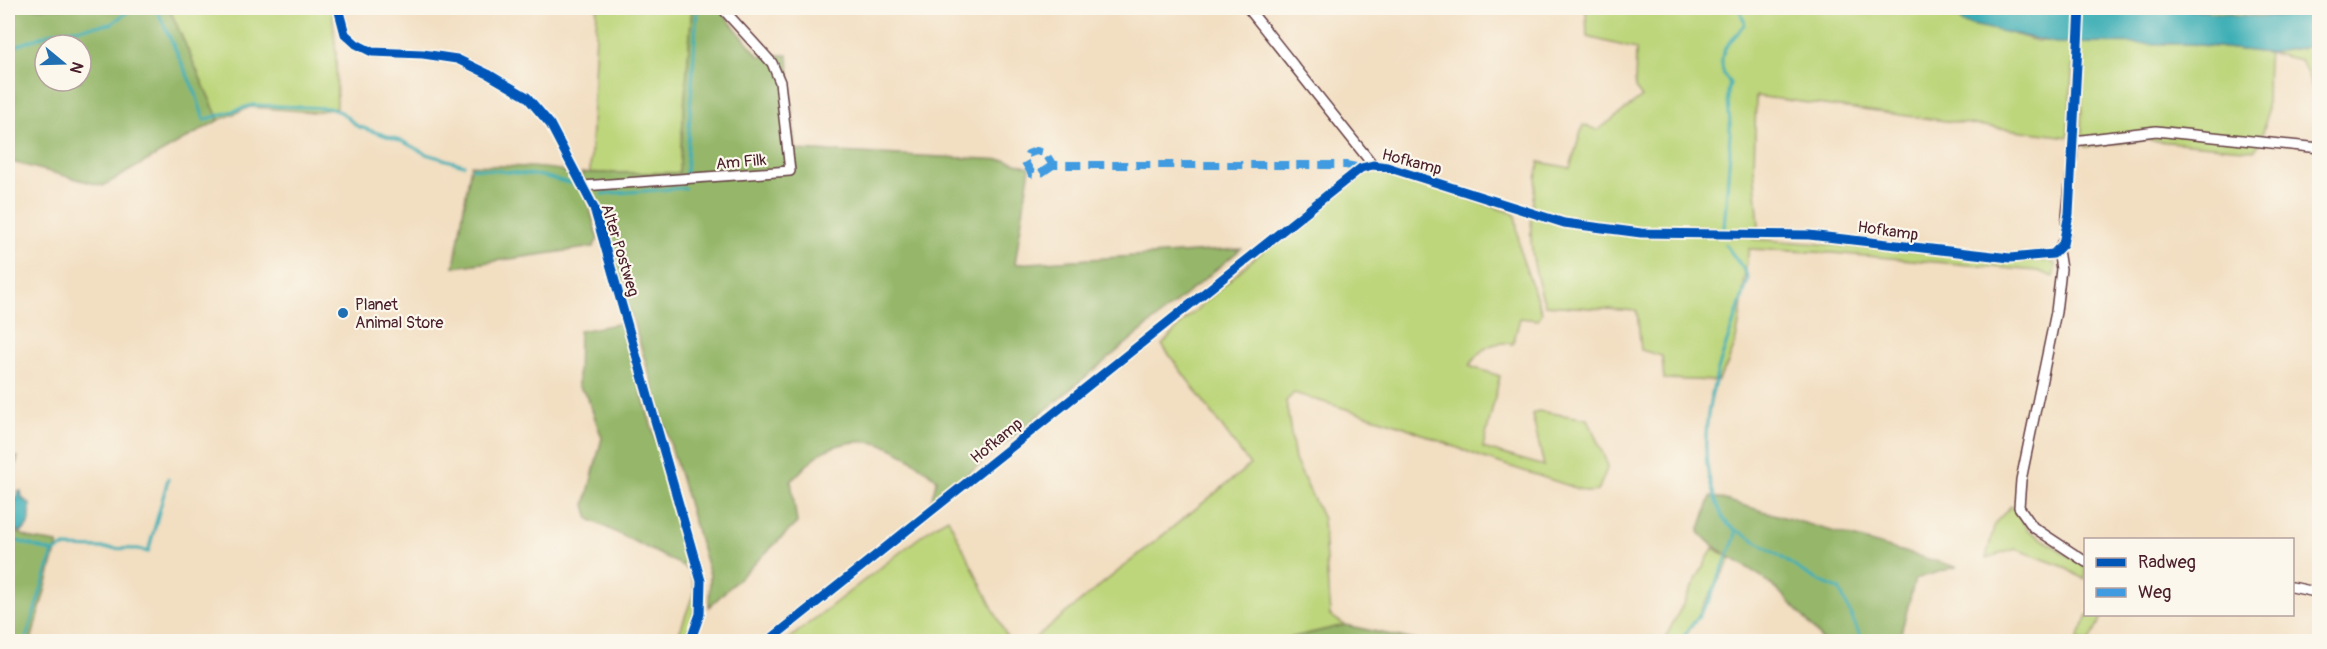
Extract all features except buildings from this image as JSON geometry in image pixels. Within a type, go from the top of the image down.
[{"type":"street","name":"Alter Postweg","points":[[338,8],[345,34],[372,52],[423,54],[458,59],[527,97],[550,124],[594,208],[701,581],[700,614],[690,642]]},
{"type":"street","name":"Am Filk","points":[[583,186],[790,171],[780,82],[772,63],[722,8]]},
{"type":"street","name":"Hofkamp","points":[[1248,8],[1373,165]]},
{"type":"street","points":[[2084,561],[2033,527],[2019,507],[2021,480],[2056,312],[2061,269],[2058,250],[2067,228],[2074,141],[2156,131],[2319,148]]},
{"type":"street","name":"Hofkamp","points":[[767,642],[1349,176],[1373,165],[1387,167],[1564,223],[1608,229],[1691,235],[1809,235],[2010,258],[2044,256],[2058,250]]},
{"type":"street","points":[[2294,587],[2319,593]]},
{"type":"green space","points":[[8,8],[169,8],[219,120],[103,186],[8,161]]},
{"type":"green space","points":[[169,8],[332,8],[337,108],[315,112],[250,107],[219,120]]},
{"type":"green space","points":[[597,8],[692,8],[679,173],[590,173]]},
{"type":"green space","points":[[692,8],[718,8],[759,56],[788,55],[795,150],[1006,160],[1030,167],[1015,264],[1241,249],[930,505],[937,479],[899,452],[886,446],[859,442],[843,444],[821,452],[791,481],[797,523],[709,607],[710,575],[600,211],[581,173],[679,173]]},
{"type":"green space","points":[[1586,8],[1923,8],[2037,41],[2192,44],[2268,53],[2319,45],[2319,56],[2316,59],[2319,103],[2301,60],[2269,53],[2266,115],[2261,139],[2255,150],[2146,140],[2085,147],[2081,125],[2084,65],[2073,59],[2068,137],[1756,96],[1754,167],[1759,226],[1753,239],[2050,261],[2055,264],[2054,277],[2038,271],[1832,253],[1749,249],[1737,335],[1733,351],[1717,381],[1664,379],[1662,356],[1641,350],[1637,311],[1545,305],[1534,267],[1531,218],[1539,162],[1570,168],[1583,125],[1598,130],[1642,97],[1635,88],[1636,49],[1587,37]]},
{"type":"green space","points":[[2170,8],[2320,9],[2287,16],[2267,16]]},
{"type":"green space","points":[[471,165],[557,169],[571,176],[587,201],[598,239],[593,247],[454,267]]},
{"type":"green space","points":[[1371,170],[1387,171],[1515,214],[1521,255],[1542,313],[1538,320],[1520,318],[1513,344],[1499,343],[1488,347],[1469,366],[1500,376],[1483,448],[1544,466],[1532,414],[1538,411],[1588,419],[1608,466],[1598,491],[1588,492],[1481,457],[1402,426],[1294,393],[1286,401],[1295,460],[1323,519],[1330,615],[1345,625],[1277,641],[1030,642],[1250,465],[1162,345],[1186,319],[1252,260],[1360,173]]},
{"type":"green space","points":[[621,323],[693,567],[689,569],[589,519],[585,505],[602,438],[587,396],[578,386],[579,331]]},
{"type":"green space","points":[[8,454],[18,457],[8,498]]},
{"type":"green space","points":[[1711,496],[1956,567],[1915,579],[1899,641],[1823,641],[1810,624],[1771,585],[1755,572],[1721,552],[1699,532]]},
{"type":"green space","points":[[2011,506],[2028,530],[2084,565],[2084,579],[2062,566],[2016,549],[1986,558],[1995,523]]},
{"type":"green space","points":[[948,518],[1009,641],[786,641],[934,526]]},
{"type":"green space","points":[[8,529],[33,539],[58,543],[31,641],[8,641]]},
{"type":"green space","points":[[1713,548],[1731,559],[1683,641],[1663,642]]},
{"type":"green space","points":[[693,567],[696,587],[694,614],[684,641],[676,642],[695,589],[689,569]]},
{"type":"green space","points":[[2088,616],[2102,616],[2090,641],[2077,641]]},
{"type":"green space","points":[[1345,625],[1419,641],[1277,641]]},
{"type":"water","points":[[2108,6],[2187,9],[2266,17],[2303,14],[2319,9],[2319,45],[2268,53],[2192,44],[2056,43],[1963,23],[1959,18],[1923,8]]},
{"type":"water","points":[[21,491],[22,498],[30,504],[30,512],[28,524],[21,532],[8,527],[8,518],[18,492]]},
{"type":"waterway","points":[[8,49],[54,32],[111,24],[133,8]]},
{"type":"waterway","points":[[156,8],[196,94],[204,120],[253,105],[328,108],[341,112],[357,126],[402,141],[426,154],[464,165]]},
{"type":"waterway","points":[[686,175],[697,8]]},
{"type":"waterway","points":[[1724,228],[1730,150],[1728,99],[1730,83],[1723,73],[1722,58],[1726,47],[1745,23],[1739,8]]},
{"type":"waterway","points":[[473,168],[542,176],[577,185]]},
{"type":"waterway","points":[[602,194],[685,188]]},
{"type":"waterway","points":[[1675,642],[1682,639],[1709,601],[1735,538],[1736,530],[1725,521],[1716,501],[1708,473],[1706,446],[1713,389],[1748,280],[1745,271],[1725,244]]},
{"type":"waterway","points":[[8,456],[8,472]]},
{"type":"waterway","points":[[53,552],[63,547],[138,549],[148,552],[168,479]]},
{"type":"waterway","points":[[1736,530],[1798,569],[1839,589],[1863,642]]},
{"type":"waterway","points":[[8,538],[53,552],[25,642]]},
{"type":"waterway","points":[[1634,642],[1650,638],[1673,642]]},
{"type":"marked path","points":[[1053,165],[1038,175],[1032,174],[1025,162],[1028,154],[1036,151],[1045,153],[1053,165],[1346,165],[1361,168]]},
{"type":"cycle path","points":[[338,8],[345,34],[356,44],[372,52],[423,54],[457,59],[527,97],[550,124],[594,208],[701,581],[700,614],[690,642]]},
{"type":"cycle path","points":[[767,642],[1361,168],[1373,165],[1387,167],[1564,223],[1641,233],[1809,235],[2010,258],[2053,254],[2063,244],[2069,214],[2080,8]]},
{"type":"place","name":"Planet Animal Store","points":[[343,313]]}]
